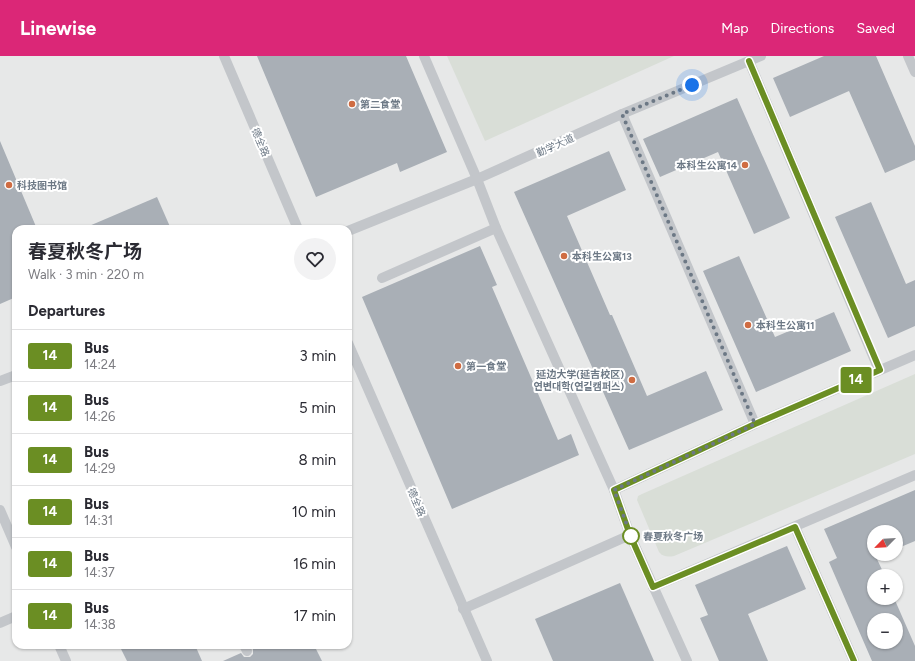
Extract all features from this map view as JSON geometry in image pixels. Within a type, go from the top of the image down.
[{"type":"lane","name":"德全路","points":[[224,56],[296,225]]},
{"type":"lane","points":[[424,56],[496,228],[614,490],[630,535],[686,661]]},
{"type":"lane","name":"勤学大道","points":[[352,229],[477,180],[622,114],[760,56]]},
{"type":"lane","points":[[908,56],[915,72]]},
{"type":"lane","points":[[749,61],[880,370]]},
{"type":"lane","points":[[622,114],[755,424]]},
{"type":"lane","points":[[382,278],[496,228]]},
{"type":"lane","name":"德全路","points":[[352,352],[487,661]]},
{"type":"lane","points":[[614,490],[755,424],[915,355]]},
{"type":"lane","points":[[0,382],[12,377]]},
{"type":"lane","points":[[653,587],[915,475]]},
{"type":"lane","points":[[0,510],[12,538]]},
{"type":"lane","points":[[795,527],[854,661]]},
{"type":"lane","points":[[463,608],[630,535]]},
{"type":"lane","points":[[0,623],[12,618]]},
{"type":"lane","points":[[61,649],[66,661]]},
{"type":"shaded area","name":"延边大学(延吉校区) 연변대학(연길캠퍼스)","points":[[0,56],[915,56],[915,661],[0,661]]},
{"type":"shaded area","points":[[447,56],[674,56],[485,141]]},
{"type":"shaded area","name":"春夏秋冬广场","points":[[915,374],[915,454],[674,556],[662,555],[659,552],[637,500],[638,496]]},
{"type":"building","name":"第二食堂","points":[[257,56],[406,56],[447,152],[400,172],[397,163],[316,197]]},
{"type":"building","points":[[824,56],[876,56],[915,146],[915,160],[885,173],[849,91],[790,117],[773,78]]},
{"type":"building","name":"本科生公寓14","points":[[737,98],[790,218],[754,234],[718,152],[660,177],[643,139]]},
{"type":"building","name":"科技图书馆","points":[[0,141],[35,225],[12,225],[12,299],[0,304]]},
{"type":"building","points":[[609,151],[626,190],[567,216],[610,315],[612,315],[647,396],[706,371],[723,410],[629,450],[514,192]]},
{"type":"building","points":[[157,197],[169,225],[91,225]]},
{"type":"building","points":[[871,202],[906,284],[915,280],[915,326],[888,338],[835,217]]},
{"type":"building","name":"第一食堂","points":[[480,246],[497,285],[492,287],[558,440],[571,434],[579,455],[452,509],[362,297]]},
{"type":"building","name":"本科生公寓11","points":[[739,256],[775,337],[834,312],[851,351],[756,392],[703,271]]},
{"type":"building","points":[[915,490],[915,541],[903,546],[903,525],[867,525],[867,561],[878,561],[882,569],[867,569],[867,605],[897,605],[901,613],[867,613],[867,649],[903,649],[903,619],[915,646],[915,661],[872,661],[829,562],[837,558],[824,529]]},
{"type":"building","points":[[787,546],[806,589],[748,614],[768,661],[719,661],[700,618],[708,615],[695,585]]},
{"type":"building","points":[[620,583],[654,661],[553,661],[535,619]]},
{"type":"building","points":[[121,649],[197,649],[202,661],[127,661]]},
{"type":"building","points":[[253,649],[316,649],[322,661],[223,661],[241,653],[244,657],[250,657],[253,654]]},
{"type":"bus line","name":"14","points":[[749,61],[880,370],[755,424],[614,490],[630,535],[653,587],[795,527],[854,661]]},
{"type":"place","name":"第二食堂","points":[[352,104]]},
{"type":"place","name":"本科生公寓14","points":[[745,165]]},
{"type":"place","name":"科技图书馆","points":[[9,185]]},
{"type":"place","name":"本科生公寓13","points":[[564,256]]},
{"type":"place","name":"本科生公寓11","points":[[748,325]]},
{"type":"place","name":"第一食堂","points":[[458,366]]},
{"type":"place","name":"延边大学(延吉校区) 연변대학(연길캠퍼스)","points":[[632,380]]},
{"type":"place","name":"春夏秋冬广场","points":[[631,536]]},
{"type":"route","points":[[631,536],[614,490],[755,424],[622,114],[692,85]]}]
